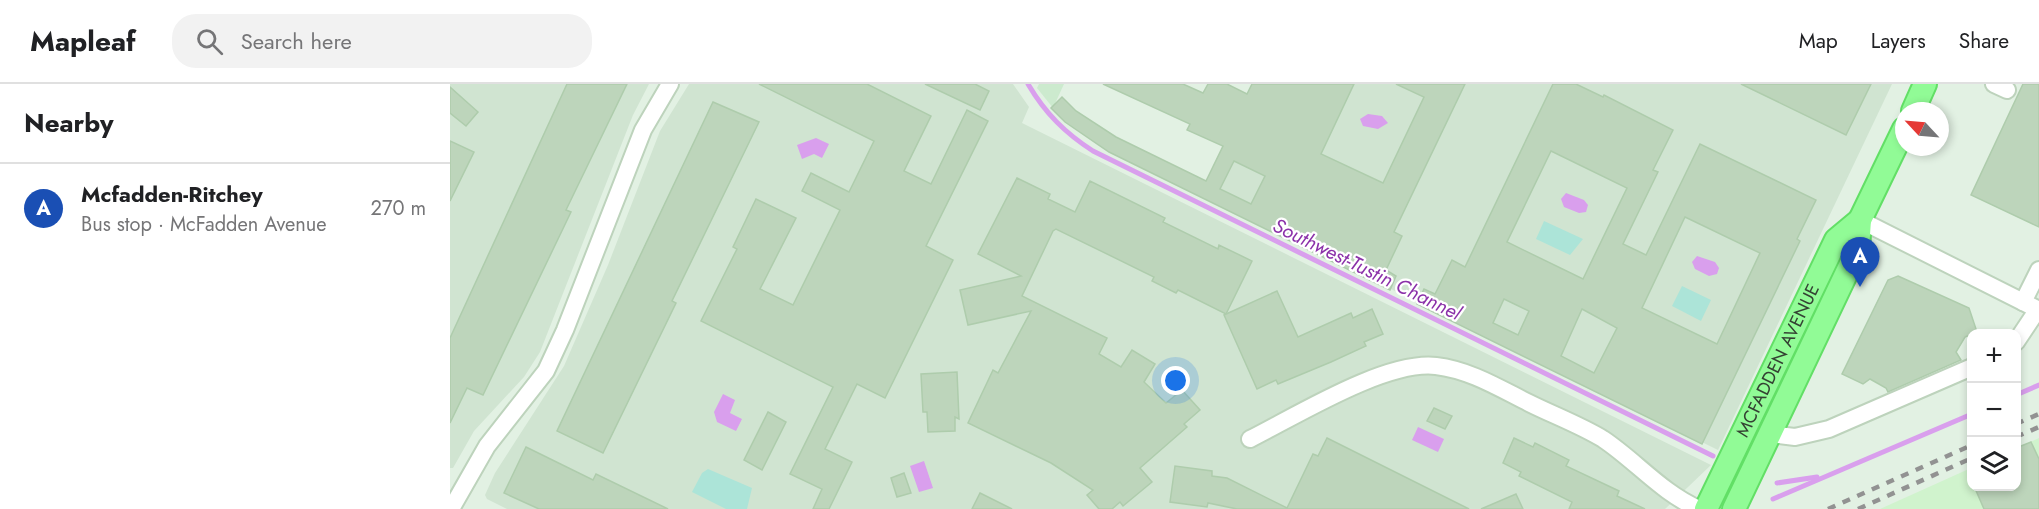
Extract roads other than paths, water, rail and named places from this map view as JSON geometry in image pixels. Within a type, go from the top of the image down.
[{"type":"main road","points":[[1917,102],[1925,84]]},
{"type":"main road","name":"MCFADDEN AVENUE","points":[[1734,509],[1858,249],[1860,220],[1895,148]]},
{"type":"main road","name":"MCFADDEN AVENUE","points":[[1706,509],[1836,240],[1860,220]]},
{"type":"street","points":[[454,507],[487,446],[546,371],[566,330],[644,130],[670,84]]},
{"type":"street","points":[[1860,220],[2033,307]]},
{"type":"street","points":[[2021,332],[2033,307],[2039,270]]},
{"type":"street","points":[[1250,439],[1335,395],[1380,377],[1407,368],[1434,366],[1466,372],[1603,439],[1656,481],[1699,509]]},
{"type":"street","points":[[1770,434],[1795,437],[1829,429],[1967,369]]},
{"type":"waterway","name":"Southwest-Tustin Channel","points":[[1028,84],[1056,122],[1093,151],[1713,456]]},
{"type":"waterway","points":[[2021,393],[2039,385]]},
{"type":"waterway","points":[[1773,499],[1967,416]]},
{"type":"waterway","points":[[1777,483],[1817,477]]},
{"type":"railway","points":[[2021,422],[2039,414]]},
{"type":"railway","points":[[2021,435],[2039,427]]},
{"type":"railway","points":[[1828,509],[1967,447]]},
{"type":"railway","points":[[1858,509],[1967,460]]},
{"type":"place","name":"Mcfadden-Ritchey","points":[[1860,287]]}]
